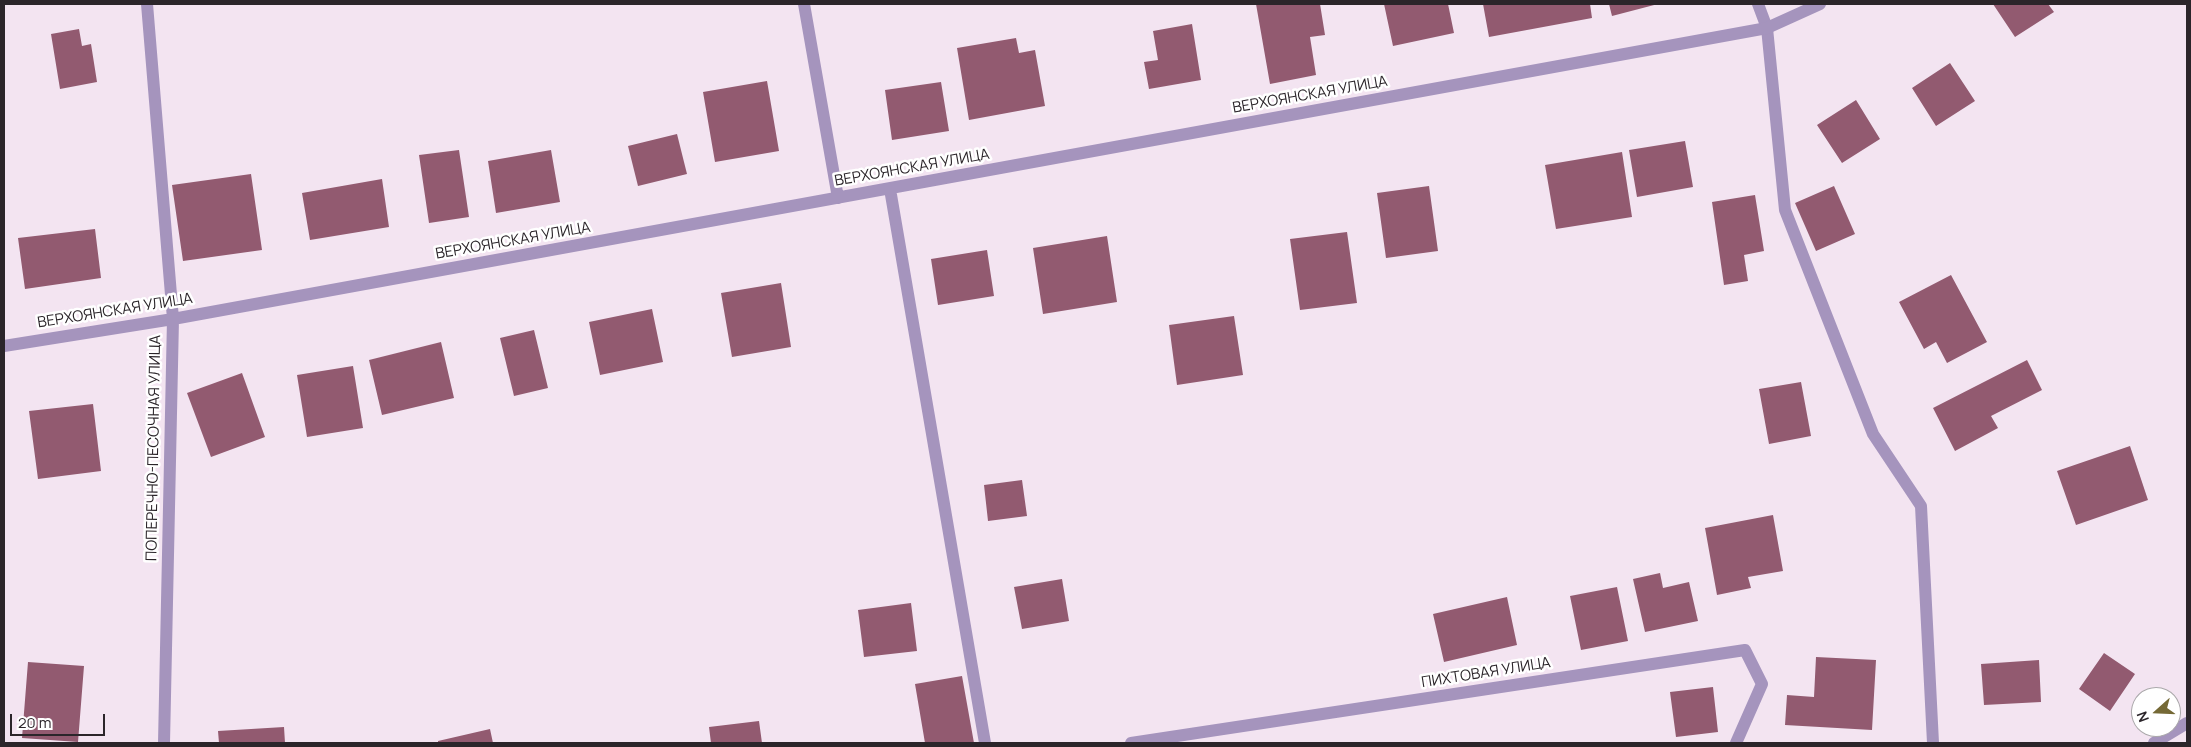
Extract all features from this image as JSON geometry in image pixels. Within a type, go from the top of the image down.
[{"type":"street","name":"ПОПЕРЕЧНО-ПЕСОЧНАЯ УЛИЦА","points":[[147,4],[173,319],[164,743]]},
{"type":"street","points":[[804,4],[838,198]]},
{"type":"street","points":[[1758,4],[1767,28],[1785,210],[1873,434],[1921,506],[1933,743]]},
{"type":"street","name":"ВЕРХОЯНСКАЯ УЛИЦА","points":[[4,346],[173,319],[1767,28],[1820,4]]},
{"type":"street","points":[[890,188],[985,743]]},
{"type":"street","name":"ПИХТОВАЯ УЛИЦА","points":[[1131,743],[1745,650],[1762,684],[1736,743]]},
{"type":"street","points":[[2154,743],[2187,723]]},
{"type":"building","points":[[1256,4],[1320,4],[1325,35],[1310,37],[1316,75],[1270,84]]},
{"type":"building","points":[[1384,4],[1448,4],[1454,33],[1393,46]]},
{"type":"building","points":[[1483,4],[1590,4],[1592,18],[1489,37]]},
{"type":"building","points":[[1609,4],[1658,4],[1612,16]]},
{"type":"building","points":[[1993,4],[2048,4],[2054,12],[2015,37]]},
{"type":"building","points":[[1192,24],[1201,80],[1149,89],[1144,62],[1158,60],[1153,31]]},
{"type":"building","points":[[79,29],[82,46],[91,44],[97,82],[60,89],[51,34]]},
{"type":"building","points":[[1016,38],[1019,53],[1035,50],[1045,106],[969,120],[957,48]]},
{"type":"building","points":[[1950,63],[1975,101],[1936,126],[1912,88]]},
{"type":"building","points":[[767,81],[779,151],[715,162],[703,92]]},
{"type":"building","points":[[941,82],[949,131],[892,140],[885,90]]},
{"type":"building","points":[[1856,100],[1880,139],[1842,163],[1817,125]]},
{"type":"building","points":[[677,134],[687,174],[638,186],[628,146]]},
{"type":"building","points":[[1685,141],[1693,187],[1637,197],[1629,150]]},
{"type":"building","points":[[459,150],[469,217],[429,223],[419,155]]},
{"type":"building","points":[[551,150],[560,202],[496,213],[488,161]]},
{"type":"building","points":[[1622,152],[1632,217],[1556,229],[1545,165]]},
{"type":"building","points":[[251,174],[262,250],[183,261],[172,185]]},
{"type":"building","points":[[382,179],[389,227],[310,240],[302,193]]},
{"type":"building","points":[[1429,186],[1438,251],[1386,258],[1377,193]]},
{"type":"building","points":[[1834,186],[1855,234],[1816,251],[1795,203]]},
{"type":"building","points":[[1755,195],[1764,251],[1744,255],[1748,281],[1724,285],[1712,202]]},
{"type":"building","points":[[95,229],[101,278],[25,289],[18,238]]},
{"type":"building","points":[[1347,232],[1357,303],[1300,310],[1290,239]]},
{"type":"building","points":[[1107,236],[1117,302],[1043,314],[1033,248]]},
{"type":"building","points":[[987,250],[994,296],[938,305],[931,259]]},
{"type":"building","points":[[1951,275],[1987,342],[1947,363],[1936,342],[1924,349],[1899,302]]},
{"type":"building","points":[[781,283],[791,347],[732,357],[721,293]]},
{"type":"building","points":[[652,309],[663,362],[600,375],[589,322]]},
{"type":"building","points":[[1234,316],[1243,375],[1177,385],[1169,325]]},
{"type":"building","points":[[534,330],[548,388],[514,396],[500,338]]},
{"type":"building","points":[[441,342],[454,398],[382,415],[369,360]]},
{"type":"building","points":[[2027,360],[2042,390],[1991,416],[1998,428],[1955,451],[1933,408]]},
{"type":"building","points":[[353,366],[363,428],[307,437],[297,375]]},
{"type":"building","points":[[242,373],[265,437],[211,457],[187,393]]},
{"type":"building","points":[[1801,382],[1811,436],[1769,444],[1759,389]]},
{"type":"building","points":[[93,404],[101,471],[38,479],[29,411]]},
{"type":"building","points":[[2130,446],[2148,500],[2076,525],[2057,471]]},
{"type":"building","points":[[1022,480],[1027,516],[988,521],[984,485]]},
{"type":"building","points":[[1773,515],[1783,571],[1748,577],[1751,588],[1717,595],[1705,528]]},
{"type":"building","points":[[1660,573],[1663,588],[1689,582],[1698,621],[1645,632],[1633,579]]},
{"type":"building","points":[[1062,579],[1069,621],[1022,629],[1014,587]]},
{"type":"building","points":[[1617,587],[1628,641],[1581,650],[1570,596]]},
{"type":"building","points":[[1507,597],[1517,645],[1444,662],[1433,614]]},
{"type":"building","points":[[911,603],[917,651],[864,657],[858,610]]},
{"type":"building","points":[[2104,653],[2135,674],[2110,711],[2079,689]]},
{"type":"building","points":[[1816,657],[1876,660],[1872,730],[1785,725],[1787,695],[1814,697]]},
{"type":"building","points":[[2039,660],[2041,702],[1984,705],[1981,664]]},
{"type":"building","points":[[28,662],[84,666],[78,742],[22,738]]},
{"type":"building","points":[[962,676],[974,743],[925,743],[915,684]]},
{"type":"building","points":[[1713,687],[1718,732],[1676,737],[1670,692]]},
{"type":"building","points":[[759,721],[762,743],[711,743],[709,727]]},
{"type":"building","points":[[284,727],[285,743],[219,743],[218,731]]},
{"type":"building","points":[[490,729],[493,743],[438,743],[438,741]]}]
